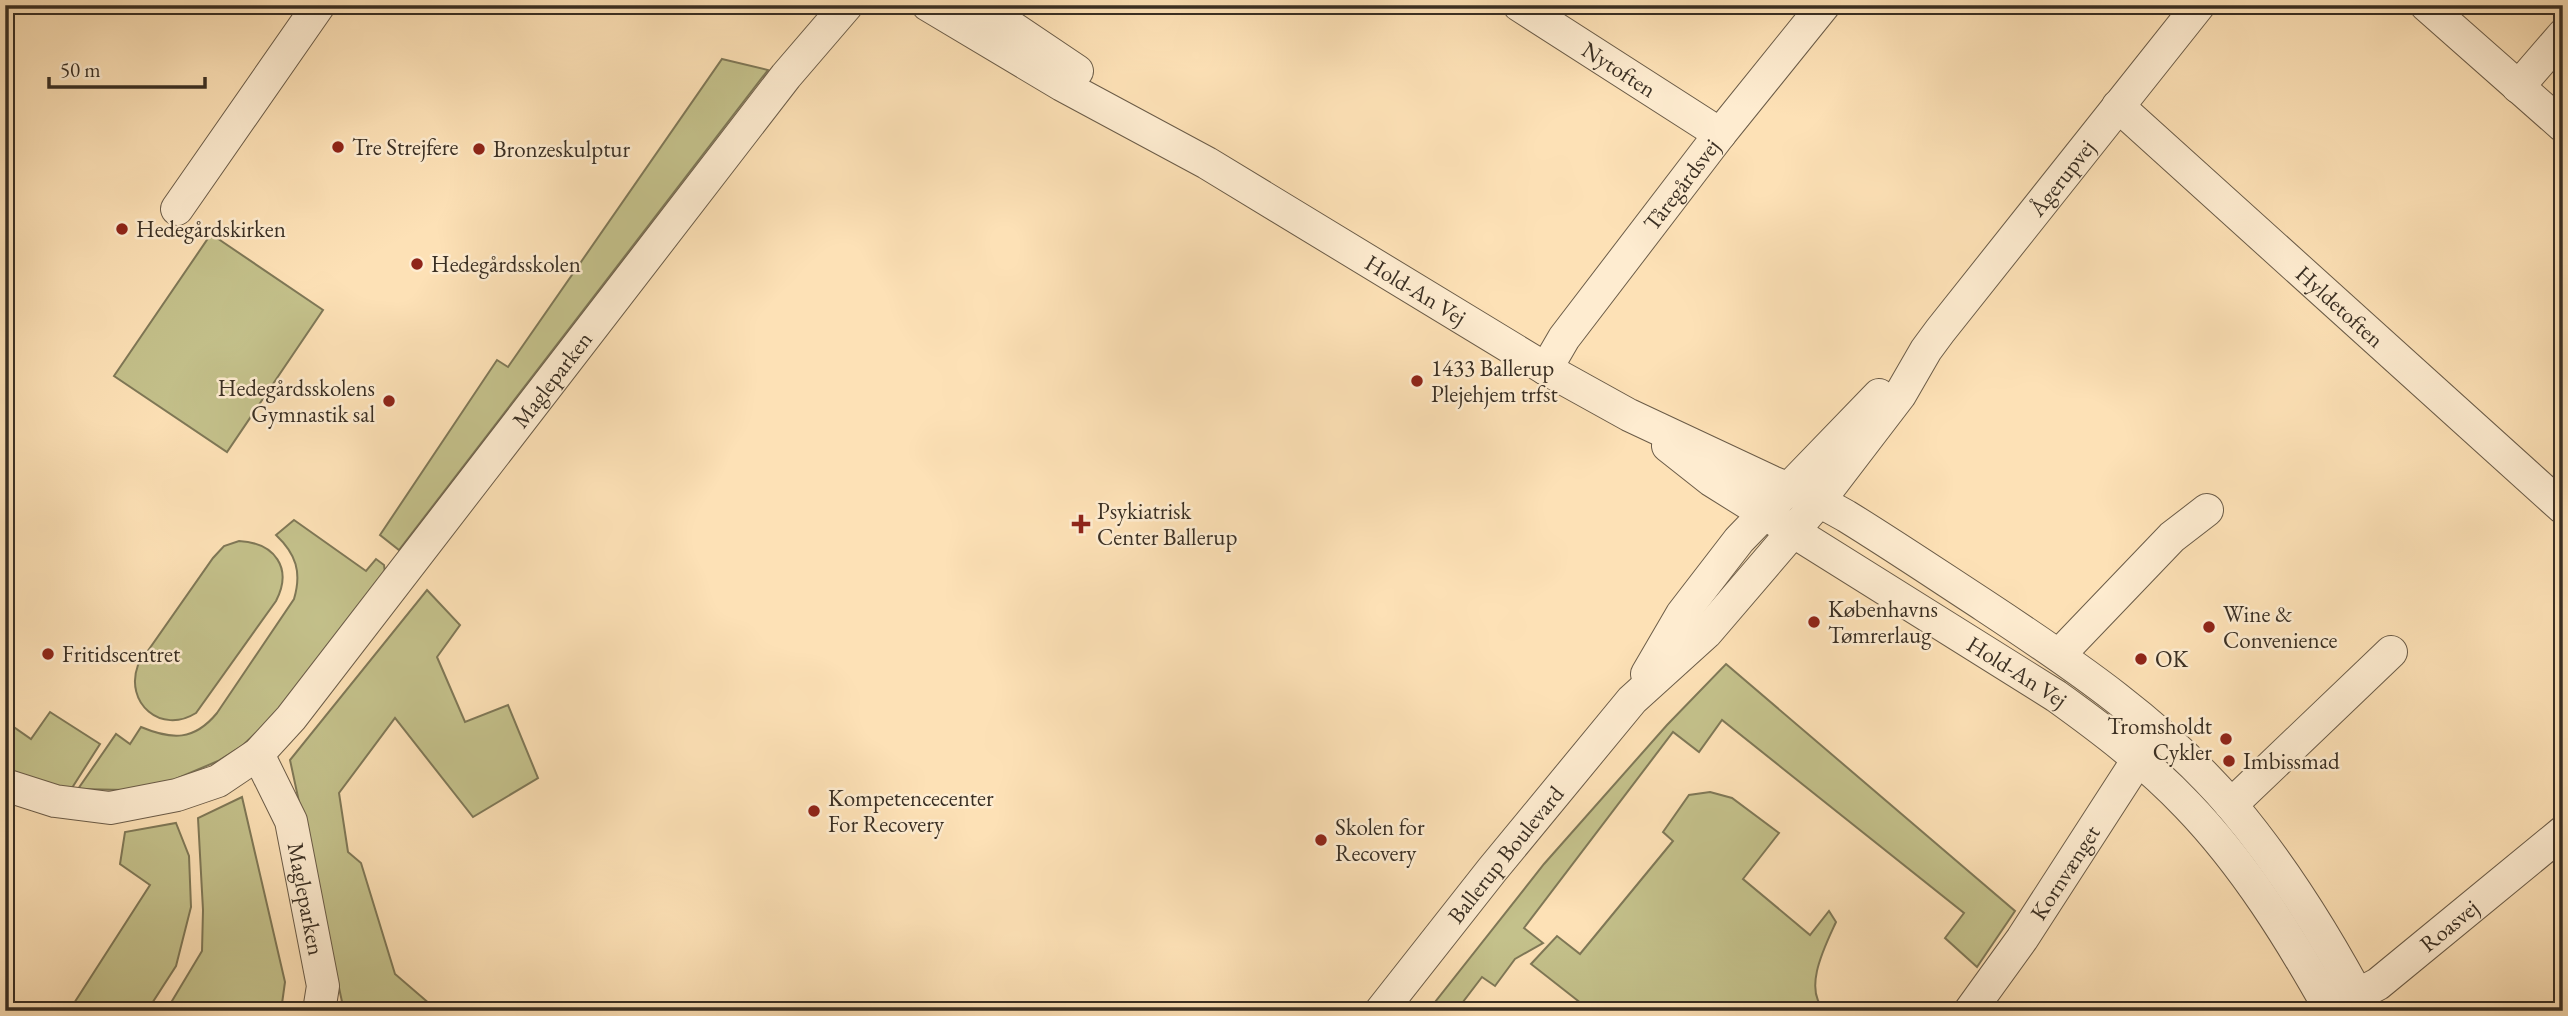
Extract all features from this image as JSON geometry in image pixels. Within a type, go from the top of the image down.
[{"type":"street","points":[[177,209],[319,5]]},
{"type":"street","name":"Magleparken","points":[[5,785],[55,801],[110,808],[177,794],[218,781],[258,754],[291,718],[779,85],[847,5]]},
{"type":"street","name":"Hold-An Vej","points":[[928,5],[1062,85],[1207,163],[1546,369],[1629,415],[1787,489],[1806,515],[2102,729],[2189,806],[2242,870],[2299,956],[2330,1010]]},
{"type":"street","name":"Hold-An Vej","points":[[979,5],[1207,163]]},
{"type":"street","name":"Nytoften","points":[[1519,5],[1720,134]]},
{"type":"street","name":"Tåregårdsvej","points":[[1546,369],[1564,338],[1720,134],[1824,5]]},
{"type":"street","name":"Ågerupvej","points":[[1806,515],[1900,395],[1926,350],[2199,5]]},
{"type":"street","points":[[2426,5],[2563,126]]},
{"type":"street","points":[[2518,87],[2563,35]]},
{"type":"street","name":"Hyldetoften","points":[[2118,106],[2563,508]]},
{"type":"street","name":"Ågerupvej","points":[[1765,513],[1888,385],[1926,350]]},
{"type":"street","name":"Hold-An Vej","points":[[1629,415],[1711,480],[1765,513],[1806,515],[1864,527],[2053,651],[2156,730],[2231,805],[2310,913],[2362,1003]]},
{"type":"street","name":"Hold-An Vej","points":[[2053,651],[2172,537],[2207,510]]},
{"type":"street","name":"Ballerup Boulevard","points":[[1632,700],[1682,614],[1732,548],[1765,513]]},
{"type":"street","name":"Ballerup Boulevard","points":[[1381,1011],[1492,870],[1632,700],[1706,633],[1806,515]]},
{"type":"street","points":[[2231,805],[2390,652]]},
{"type":"street","name":"Kornvænget","points":[[1970,1011],[2022,939],[2156,730]]},
{"type":"street","name":"Magleparken","points":[[258,754],[291,821],[323,986],[319,1011]]},
{"type":"street","name":"Roasvej","points":[[2330,1010],[2362,1003],[2378,984],[2563,832]]},
{"type":"shaded area","points":[[722,59],[768,70],[399,550],[380,535],[497,360],[508,367]]},
{"type":"shaded area","points":[[211,234],[323,310],[227,452],[114,376]]},
{"type":"shaded area","points":[[294,520],[366,571],[376,559],[384,565],[385,573],[272,718],[242,746],[218,761],[171,781],[125,790],[78,789],[116,734],[130,744],[141,727],[173,736],[182,735],[200,729],[217,713],[294,599],[296,564],[276,535]]},
{"type":"shaded area","points":[[239,541],[262,547],[277,559],[282,578],[276,601],[196,713],[183,719],[159,718],[141,703],[136,692],[138,665],[213,558],[224,546]]},
{"type":"shaded area","points":[[427,590],[460,625],[437,657],[465,722],[508,705],[538,778],[473,817],[395,718],[339,793],[348,852],[361,863],[395,974],[438,1011],[344,1011],[290,760]]},
{"type":"shaded area","points":[[1726,664],[2015,911],[1977,967],[1945,938],[1964,913],[1722,720],[1699,752],[1673,732],[1524,928],[1543,943],[1515,959],[1495,986],[1482,977],[1456,1011],[1428,1011],[1544,864],[1667,725]]},
{"type":"shaded area","points":[[50,712],[100,744],[70,791],[5,770],[5,721],[31,739]]},
{"type":"shaded area","points":[[1710,792],[1732,798],[1779,833],[1743,879],[1810,935],[1829,911],[1836,922],[1822,955],[1816,980],[1819,1002],[1826,1011],[1591,1011],[1531,964],[1557,936],[1580,954],[1673,841],[1663,832],[1689,795]]},
{"type":"shaded area","points":[[242,797],[285,982],[281,1011],[166,1011],[202,951],[203,910],[198,818]]},
{"type":"shaded area","points":[[176,823],[189,856],[191,907],[176,966],[147,1011],[69,1011],[150,885],[120,864],[125,832]]},
{"type":"place","name":"Tre Strejfere","points":[[338,147]]},
{"type":"place","name":"Bronzeskulptur","points":[[479,149]]},
{"type":"place","name":"Hedegårdskirken","points":[[122,229]]},
{"type":"place","name":"Hedegårdsskolen","points":[[417,264]]},
{"type":"place","name":"1433 Ballerup Plejehjem trfst","points":[[1417,381]]},
{"type":"place","name":"Hedegårdsskolens Gymnastik sal","points":[[389,401]]},
{"type":"place","name":"Psykiatrisk Center Ballerup","points":[[1081,524]]},
{"type":"place","name":"Københavns Tømrerlaug","points":[[1814,622]]},
{"type":"place","name":"Wine & Convenience","points":[[2209,627]]},
{"type":"place","name":"Fritidscentret","points":[[48,654]]},
{"type":"place","name":"OK","points":[[2141,659]]},
{"type":"place","name":"Tromsholdt Cykler","points":[[2226,739]]},
{"type":"place","name":"Imbissmad","points":[[2229,761]]},
{"type":"place","name":"Kompetencecenter For Recovery","points":[[814,811]]},
{"type":"place","name":"Skolen for Recovery","points":[[1321,840]]}]
